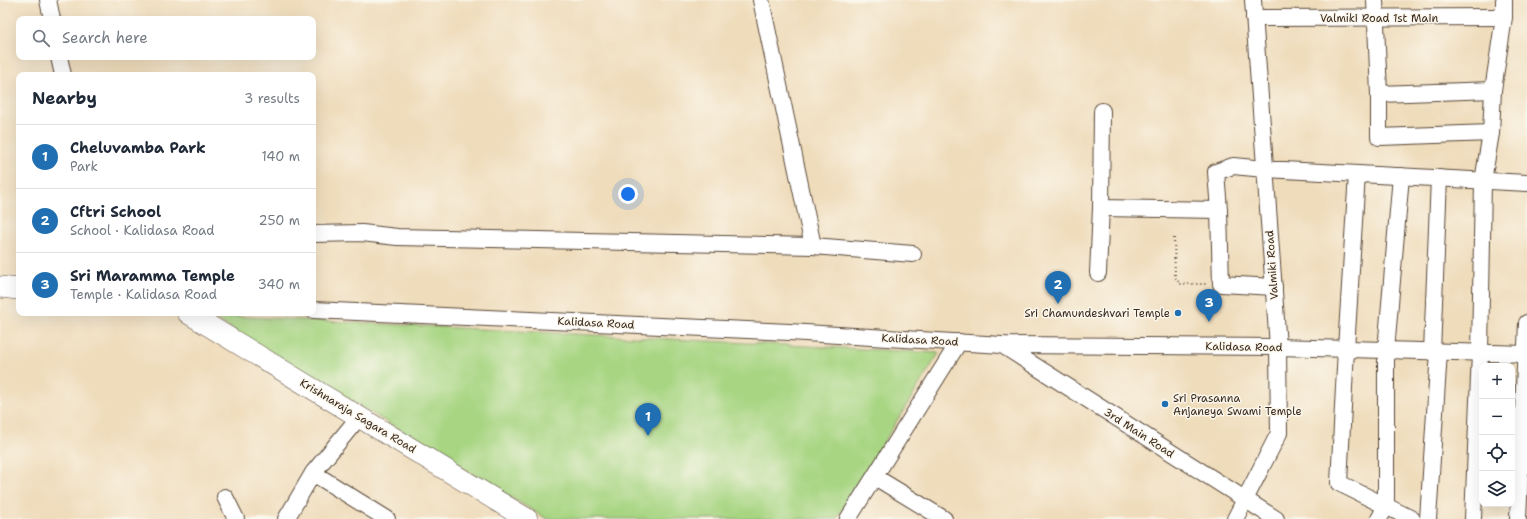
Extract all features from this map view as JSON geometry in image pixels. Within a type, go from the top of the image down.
[{"type":"main road","points":[[0,287],[16,289]]},
{"type":"main road","name":"Krishnaraja Sagara Road","points":[[193,316],[527,519]]},
{"type":"street","points":[[48,0],[51,16]]},
{"type":"street","points":[[761,0],[813,246]]},
{"type":"street","name":"Valmiki Road","points":[[1235,519],[1279,433],[1278,347],[1253,0]]},
{"type":"street","points":[[1375,0],[1379,94],[1379,137],[1491,134]]},
{"type":"street","points":[[1473,519],[1480,353],[1483,181],[1491,134],[1493,90],[1504,17],[1504,0]]},
{"type":"street","name":"Valmiki Road 1st Main","points":[[1254,18],[1504,17]]},
{"type":"street","points":[[60,60],[62,72]]},
{"type":"street","points":[[1379,94],[1493,90]]},
{"type":"street","points":[[1098,273],[1101,208],[1102,111]]},
{"type":"street","points":[[1274,288],[1221,284],[1219,210],[1216,172],[1233,166],[1527,183]]},
{"type":"street","points":[[1357,174],[1346,349],[1340,483],[1383,512],[1412,519]]},
{"type":"street","points":[[1383,512],[1386,350],[1401,176]]},
{"type":"street","points":[[1428,519],[1435,352],[1439,178]]},
{"type":"street","points":[[1101,208],[1219,210]]},
{"type":"street","points":[[316,234],[362,233],[397,237],[813,246],[913,254]]},
{"type":"street","name":"Kalidasa Road","points":[[316,310],[781,332],[1002,345],[1278,347],[1526,354]]},
{"type":"street","points":[[1518,519],[1527,323]]},
{"type":"street","points":[[848,519],[959,342]]},
{"type":"street","name":"3rd Main Road","points":[[1002,345],[1245,501],[1276,519]]},
{"type":"street","points":[[286,519],[314,473],[359,417]]},
{"type":"street","points":[[314,473],[387,519]]},
{"type":"street","points":[[875,477],[944,519]]},
{"type":"street","points":[[225,498],[236,519]]},
{"type":"path","points":[[1174,238],[1175,277],[1180,284],[1221,284]]},
{"type":"green space","points":[[211,316],[939,353],[836,519],[547,519]]},
{"type":"place","name":"Cftri School","points":[[1058,304]]},
{"type":"place","name":"Sri Chamundeshvari Temple","points":[[1178,313]]},
{"type":"place","name":"Sri Maramma Temple","points":[[1209,322]]},
{"type":"place","name":"Sri Prasanna Anjaneya Swami Temple","points":[[1165,404]]},
{"type":"place","name":"Cheluvamba Park","points":[[648,436]]}]
